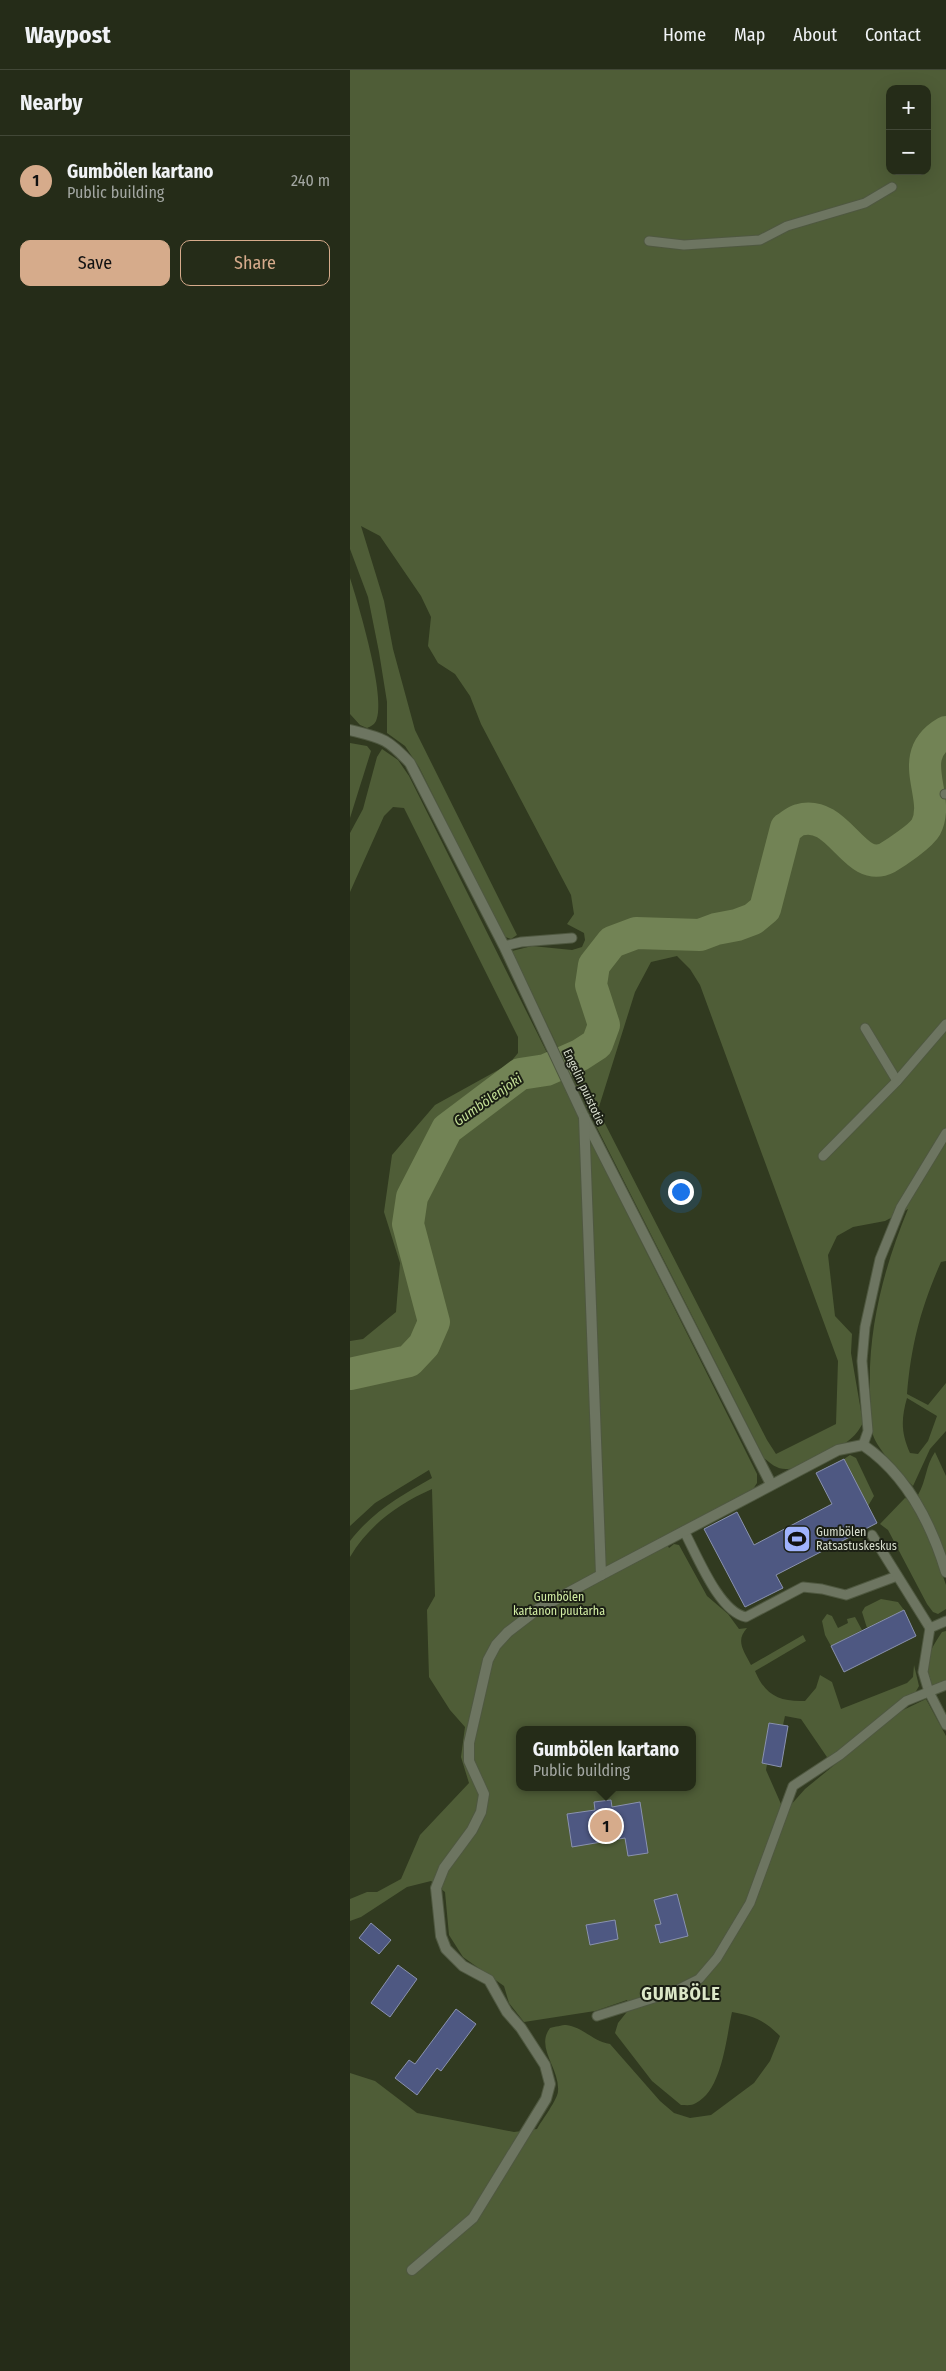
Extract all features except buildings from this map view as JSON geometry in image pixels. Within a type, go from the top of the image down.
[{"type":"street","name":"Engelin puistotie","points":[[350,730],[379,737],[393,744],[410,762],[504,946],[584,1117],[771,1484]]},
{"type":"street","points":[[584,1117],[602,1575]]},
{"type":"street","points":[[412,2270],[473,2218],[546,2099],[550,2084],[545,2065],[521,2028],[507,2012],[489,1980],[463,1966],[446,1949],[441,1936],[436,1888],[444,1868],[472,1830],[481,1812],[484,1794],[469,1762],[469,1743],[486,1667],[496,1645],[520,1622],[538,1609],[838,1450],[863,1445],[881,1457],[913,1496],[941,1556],[946,1572]]},
{"type":"lane","points":[[649,242],[677,245],[760,240],[787,226],[865,203],[892,187]]},
{"type":"lane","points":[[504,946],[521,942],[572,938]]},
{"type":"lane","points":[[823,1156],[896,1081],[946,1024]]},
{"type":"lane","points":[[865,1028],[896,1081]]},
{"type":"lane","points":[[863,1445],[868,1431],[862,1361],[865,1327],[880,1259],[901,1207],[946,1133]]},
{"type":"lane","points":[[684,1531],[721,1599],[738,1615],[746,1617],[803,1587],[822,1588],[846,1596],[897,1576]]},
{"type":"lane","points":[[872,1535],[930,1628],[923,1672],[928,1692],[946,1725]]},
{"type":"lane","points":[[930,1628],[946,1621]]},
{"type":"lane","points":[[596,2016],[673,1992],[699,1979],[717,1958],[750,1903],[794,1786],[840,1755],[906,1701],[946,1685]]},
{"type":"green space","points":[[350,70],[946,70],[946,1261],[941,1262],[918,1326],[911,1359],[907,1394],[928,1405],[946,1383],[946,1431],[930,1449],[913,1486],[875,1441],[871,1422],[870,1382],[873,1331],[883,1281],[908,1209],[885,1221],[853,1227],[837,1236],[828,1255],[835,1316],[852,1334],[851,1353],[863,1423],[857,1433],[850,1439],[819,1458],[794,1468],[781,1469],[775,1466],[764,1458],[585,1104],[512,951],[532,946],[572,950],[582,947],[585,940],[584,933],[567,924],[574,914],[571,895],[481,724],[470,696],[455,674],[438,663],[428,646],[431,617],[421,596],[380,536],[361,526],[384,601],[393,649],[415,730],[517,935],[511,939],[503,936],[419,767],[405,746],[387,733],[387,702],[368,597],[350,549]],"holes":[[[677,956],[690,969],[700,985],[838,1361],[836,1424],[776,1454],[767,1440],[598,1110],[635,992],[651,962]],[[907,1398],[937,1416],[928,1441],[918,1454],[910,1453],[905,1439],[903,1419]]]},
{"type":"green space","points":[[350,578],[370,651],[378,693],[376,721],[367,728],[360,725],[350,714]]},
{"type":"green space","points":[[350,743],[367,746],[371,751],[350,818]]},
{"type":"green space","name":"Gumbölen kartanon puutarha","points":[[382,749],[398,760],[409,776],[757,1474],[757,1483],[751,1492],[665,1540],[669,1548],[674,1544],[679,1545],[707,1596],[728,1614],[739,1629],[747,1628],[743,1633],[741,1642],[743,1651],[751,1665],[803,1635],[806,1641],[755,1671],[763,1686],[780,1698],[805,1701],[816,1688],[820,1675],[832,1682],[841,1709],[907,1683],[913,1677],[914,1665],[919,1686],[914,1695],[829,1760],[801,1719],[785,1716],[783,1725],[769,1723],[762,1763],[767,1764],[766,1770],[781,1804],[789,1807],[805,1789],[899,1712],[926,1699],[946,1736],[946,2371],[350,2371],[350,2073],[375,2081],[417,2113],[514,2132],[537,2129],[553,2104],[558,2091],[558,2083],[546,2051],[546,2036],[550,2028],[566,2025],[610,2044],[660,2101],[674,2113],[690,2118],[711,2115],[754,2083],[770,2061],[780,2036],[769,2026],[758,2020],[747,2015],[732,2012],[722,2063],[712,2087],[705,2096],[694,2104],[681,2105],[652,2081],[615,2033],[618,2023],[630,2008],[627,2000],[595,2011],[524,2022],[509,2003],[504,1986],[463,1957],[449,1935],[445,1892],[431,1881],[407,1887],[361,1917],[350,1921],[350,1899],[367,1892],[377,1892],[401,1879],[420,1835],[469,1783],[461,1757],[465,1727],[450,1710],[429,1677],[427,1610],[435,1596],[432,1489],[408,1501],[375,1525],[350,1557],[350,1541],[368,1521],[399,1498],[432,1478],[429,1470],[375,1503],[350,1526],[350,1341],[363,1339],[396,1312],[400,1263],[384,1212],[392,1155],[435,1105],[509,1064],[518,1053],[518,1037],[404,808],[393,807],[384,816],[350,892],[350,833],[363,809],[377,757]]},
{"type":"green space","points":[[935,1452],[946,1476],[946,1558],[936,1531],[918,1495],[929,1463]]},
{"type":"green space","points":[[850,1455],[856,1458],[874,1496],[868,1506],[844,1459]]},
{"type":"green space","points":[[905,1498],[908,1499],[930,1539],[946,1585],[946,1609],[938,1614],[933,1612],[927,1604],[888,1530],[880,1524]]},
{"type":"green space","points":[[881,1599],[898,1602],[904,1610],[867,1628],[862,1612],[865,1607]]},
{"type":"green space","points":[[827,1614],[832,1616],[838,1628],[848,1623],[847,1619],[855,1617],[862,1630],[831,1646],[825,1635],[822,1621]]},
{"type":"green space","points":[[946,1631],[946,1683],[934,1687],[928,1681],[925,1667],[934,1645],[942,1632]]},
{"type":"waterway","name":"Gumbölenjoki","points":[[350,1374],[409,1361],[424,1345],[434,1322],[408,1224],[412,1197],[447,1129],[520,1074],[546,1070],[580,1055],[597,1044],[604,1025],[591,985],[594,965],[612,942],[636,933],[700,935],[753,919],[765,909],[786,828],[799,820],[813,819],[825,823],[865,858],[875,861],[887,858],[914,839],[926,827],[930,815],[925,765],[927,753],[933,742],[946,732]]},
{"type":"place","name":"Gumbölen Ratsastuskeskus","points":[[797,1539]]},
{"type":"place","name":"Gumbölen kartano","points":[[606,1826]]},
{"type":"district","name":"GUMBÖLE","points":[[681,1994]]}]
